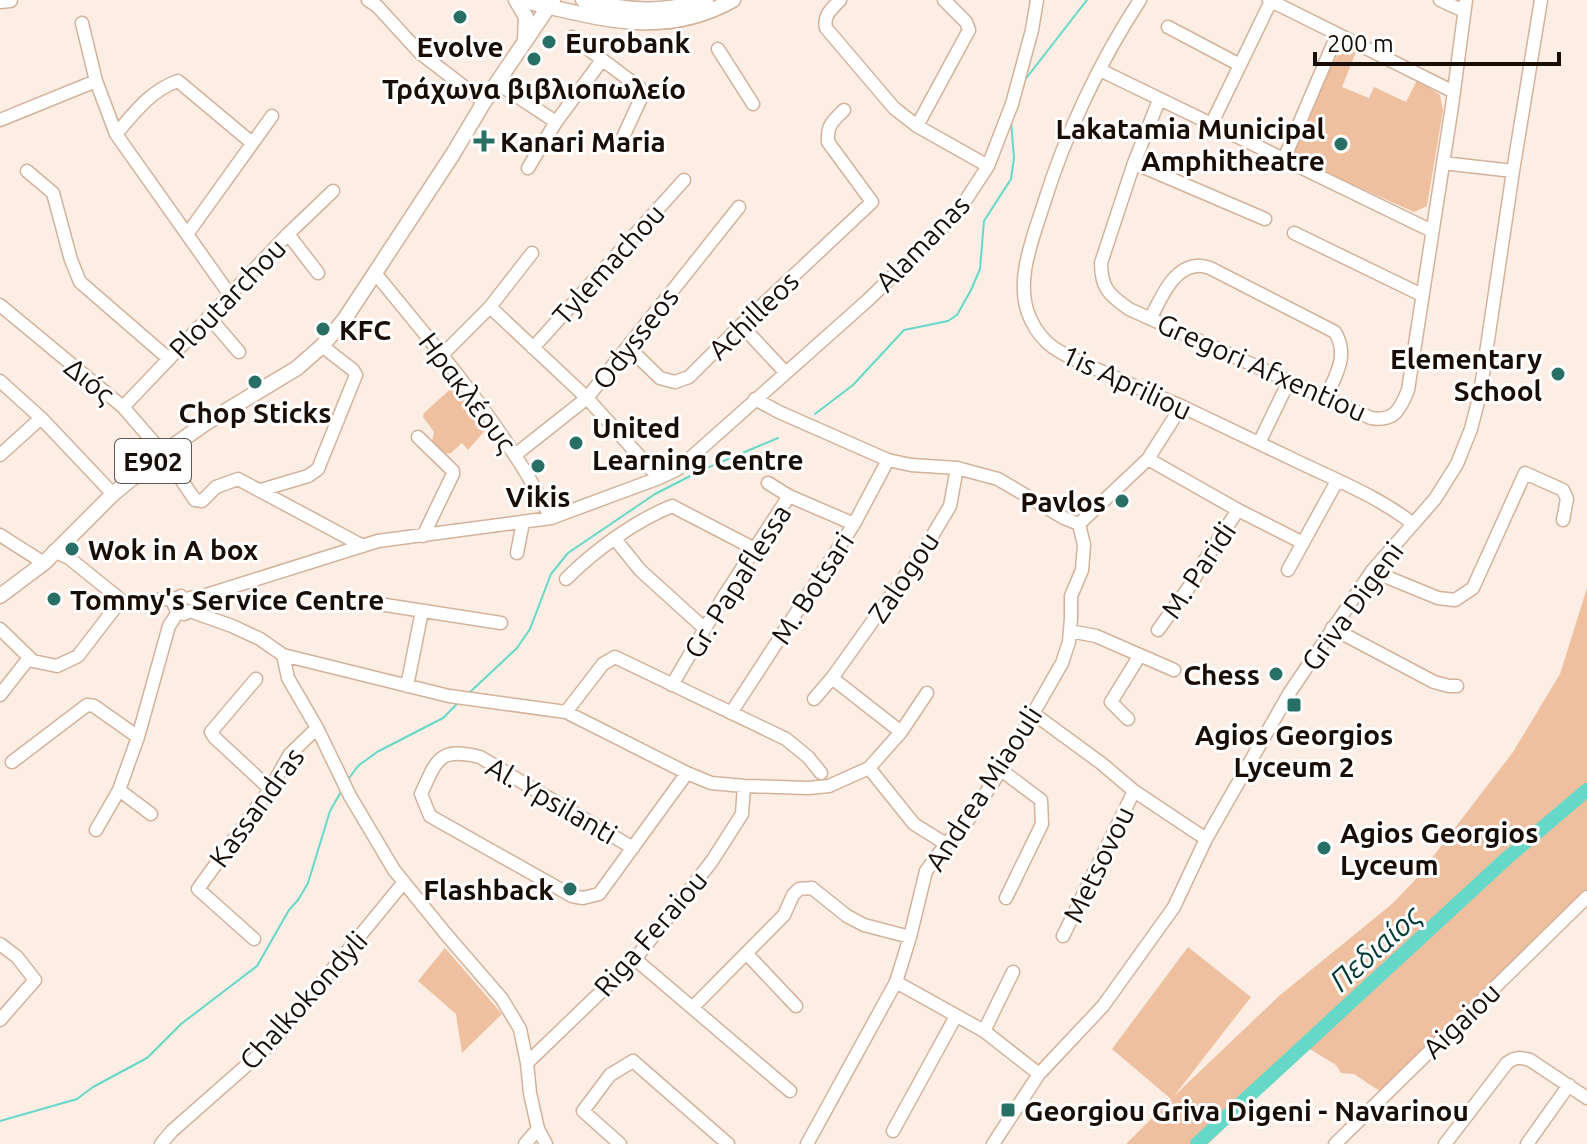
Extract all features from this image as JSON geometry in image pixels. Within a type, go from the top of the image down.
[{"type":"main road","points":[[0,1],[10,0]]},
{"type":"main road","points":[[518,0],[551,3],[633,23],[678,21],[704,14],[733,0]]},
{"type":"main road","points":[[518,0],[526,17],[525,40]]},
{"type":"main road","points":[[585,0],[635,10],[680,8],[706,0]]},
{"type":"main road","name":"E902","points":[[1,594],[49,557],[113,494],[163,453],[297,368],[322,346],[344,320],[551,3]]},
{"type":"street","points":[[368,0],[420,53],[484,102]]},
{"type":"street","points":[[840,0],[827,14],[824,21],[826,28],[894,108],[917,126],[988,166]]},
{"type":"street","points":[[917,126],[969,30],[966,22],[944,0]]},
{"type":"street","name":"Alamanas","points":[[182,606],[203,596],[378,541],[551,518],[678,469],[868,300],[956,215],[988,166],[1012,104],[1037,0]]},
{"type":"street","points":[[1440,0],[1465,6]]},
{"type":"street","name":"Griva Digeni","points":[[993,1144],[1039,1074],[1103,1006],[1174,907],[1206,839],[1290,692],[1372,571],[1435,499],[1457,464],[1471,429],[1486,355],[1541,0]]},
{"type":"street","points":[[1211,125],[1270,1],[1454,92]]},
{"type":"street","name":"1is Apriliou","points":[[1135,2],[1065,142],[1041,211],[1024,280],[1030,319],[1052,347],[1074,360],[1259,443],[1397,511],[1413,524]]},
{"type":"street","name":"Gregori Afxentiou","points":[[1159,100],[1134,163],[1101,263],[1104,286],[1112,297],[1129,309],[1371,418],[1382,420],[1401,408],[1408,390],[1465,6]]},
{"type":"street","points":[[82,23],[96,81],[116,134],[230,295]]},
{"type":"street","points":[[1168,27],[1240,65]]},
{"type":"street","points":[[1284,159],[1337,35]]},
{"type":"street","points":[[572,37],[640,88],[642,93],[624,135]]},
{"type":"street","points":[[718,49],[753,104]]},
{"type":"street","points":[[528,168],[556,122],[602,60]]},
{"type":"street","points":[[1100,70],[1432,231]]},
{"type":"street","points":[[0,120],[96,81]]},
{"type":"street","points":[[116,134],[143,103],[163,86],[178,81],[252,143]]},
{"type":"street","points":[[497,83],[556,122]]},
{"type":"street","name":"Achilleos","points":[[628,347],[660,378],[675,382],[689,377],[872,202],[828,142],[827,130],[831,122],[844,110]]},
{"type":"street","points":[[188,233],[272,116]]},
{"type":"street","points":[[1134,163],[1265,219]]},
{"type":"street","points":[[1443,163],[1513,171]]},
{"type":"street","points":[[27,171],[53,193],[80,282],[169,359]]},
{"type":"street","name":"Tylemachou","points":[[533,348],[684,180]]},
{"type":"street","name":"Ploutarchou","points":[[123,407],[333,191]]},
{"type":"street","name":"Odysseos","points":[[515,455],[587,398],[739,207]]},
{"type":"street","points":[[1294,233],[1422,295]]},
{"type":"street","points":[[288,234],[318,273]]},
{"type":"street","points":[[442,355],[490,307],[532,253]]},
{"type":"street","points":[[1151,317],[1171,280],[1197,266],[1210,268],[1335,332],[1343,354],[1326,398]]},
{"type":"street","name":"Ηρακλέους","points":[[375,273],[491,420],[551,518]]},
{"type":"street","name":"Διός","points":[[0,305],[123,407],[163,453],[195,500],[202,501],[216,487],[238,479],[261,490]]},
{"type":"street","points":[[490,307],[587,398],[659,478]]},
{"type":"street","points":[[209,317],[239,352]]},
{"type":"street","points":[[741,325],[785,372]]},
{"type":"street","points":[[261,490],[308,476],[318,469],[324,455],[356,375],[322,346]]},
{"type":"street","points":[[0,381],[41,418],[113,494]]},
{"type":"street","points":[[1259,443],[1289,381]]},
{"type":"street","points":[[755,399],[888,460],[957,468],[998,479],[1079,524],[1148,459],[1181,407]]},
{"type":"street","points":[[0,455],[41,418]]},
{"type":"street","points":[[418,437],[453,471],[423,536]]},
{"type":"street","points":[[1148,459],[1303,543]]},
{"type":"street","name":"M. Botsari","points":[[731,713],[854,524],[888,460]]},
{"type":"street","name":"Zalogou","points":[[814,699],[925,548],[950,506],[957,468]]},
{"type":"street","points":[[1372,571],[1438,598],[1455,600],[1473,588],[1525,473],[1563,490],[1567,499],[1563,520]]},
{"type":"street","points":[[1288,570],[1337,481]]},
{"type":"street","points":[[768,483],[789,496]]},
{"type":"street","points":[[261,490],[363,546]]},
{"type":"street","name":"Gr. Papaflessa","points":[[672,685],[753,548],[789,496],[854,524]]},
{"type":"street","points":[[566,579],[582,563],[651,514],[672,506],[753,548]]},
{"type":"street","name":"M. Paridi","points":[[1158,630],[1238,510]]},
{"type":"street","points":[[517,553],[523,522]]},
{"type":"street","name":"Andrea Miaouli","points":[[813,1142],[896,982],[926,871],[968,820],[1001,770],[1062,663],[1069,642],[1071,596],[1082,570],[1084,545],[1079,524]]},
{"type":"street","points":[[0,535],[49,557],[69,558],[129,603],[182,606],[260,639],[283,655],[407,686],[472,700],[566,712],[711,783],[808,788],[829,786],[869,768],[901,732],[927,693]]},
{"type":"street","points":[[615,539],[640,570],[704,628]]},
{"type":"street","points":[[0,629],[33,661],[57,666],[78,656],[121,600]]},
{"type":"street","points":[[379,604],[501,623]]},
{"type":"street","points":[[96,830],[119,790],[138,737],[169,626],[182,606]]},
{"type":"street","points":[[407,686],[422,611]]},
{"type":"street","points":[[1332,628],[1434,682],[1457,686]]},
{"type":"street","points":[[1070,631],[1096,636],[1174,670]]},
{"type":"street","points":[[283,655],[288,678],[317,728],[350,796],[394,870],[502,999],[520,1029],[538,1129],[546,1144]]},
{"type":"street","points":[[1128,719],[1111,702],[1140,655]]},
{"type":"street","points":[[566,712],[603,664],[615,657],[786,739],[808,757],[821,773]]},
{"type":"street","points":[[0,695],[29,658]]},
{"type":"street","points":[[832,678],[901,732]]},
{"type":"street","points":[[256,679],[211,732],[270,789]]},
{"type":"street","points":[[12,762],[87,705],[94,706],[138,737]]},
{"type":"street","points":[[1034,714],[1134,791],[1206,839]]},
{"type":"street","name":"Kassandras","points":[[254,939],[198,889],[270,789],[290,754],[317,728]]},
{"type":"street","name":"Al. Ypsilanti","points":[[461,752],[480,757],[633,848],[599,894],[583,898],[572,896],[430,816],[421,794],[432,769],[445,755],[461,752]]},
{"type":"street","points":[[869,768],[914,824],[946,844]]},
{"type":"street","points":[[1001,770],[1041,800],[1042,824],[1006,898]]},
{"type":"street","points":[[633,848],[687,773]]},
{"type":"street","name":"Riga Feraiou","points":[[527,1063],[635,959],[712,861],[742,814],[744,786]]},
{"type":"street","points":[[119,790],[151,814]]},
{"type":"street","name":"Metsovou","points":[[1063,936],[1134,791]]},
{"type":"street","name":"Chalkokondyli","points":[[161,1144],[273,1042],[404,882]]},
{"type":"street","points":[[693,1007],[784,915],[799,889],[812,888],[847,916],[864,925],[910,937]]},
{"type":"street","name":"Aigaiou","points":[[1335,1144],[1587,897]]},
{"type":"street","points":[[0,944],[17,957],[35,980],[0,1020]]},
{"type":"street","points":[[747,954],[796,1006]]},
{"type":"street","points":[[635,959],[790,1091]]},
{"type":"street","points":[[984,1031],[1013,972]]},
{"type":"street","points":[[896,982],[984,1031],[1039,1074]]},
{"type":"street","points":[[893,1131],[956,1016]]},
{"type":"street","points":[[1445,1144],[1513,1058],[1530,1060],[1587,1098]]},
{"type":"street","points":[[620,1144],[583,1111],[610,1075],[633,1061],[728,1144]]},
{"type":"street","points":[[1527,1144],[1569,1085]]},
{"type":"street","points":[[525,1144],[538,1129]]},
{"type":"shaded area","points":[[1344,49],[1356,52],[1342,87],[1369,98],[1374,87],[1406,102],[1417,80],[1440,95],[1443,110],[1427,206],[1414,212],[1289,156],[1307,112],[1339,52]]},
{"type":"shaded area","points":[[456,384],[489,426],[468,450],[462,443],[451,453],[440,455],[429,444],[434,432],[423,417]]},
{"type":"shaded area","points":[[1587,588],[1587,892],[1384,1094],[1354,1074],[1341,1073],[1336,1065],[1308,1048],[1208,1144],[1126,1144],[1171,1099],[1112,1049],[1188,947],[1251,997],[1174,1096],[1279,996],[1392,904],[1415,880],[1513,752],[1560,674]]},
{"type":"shaded area","points":[[445,948],[502,1014],[462,1053],[456,1014],[418,981]]},
{"type":"waterway","points":[[1024,81],[1087,0]]},
{"type":"waterway","points":[[815,414],[853,385],[904,330],[948,321],[957,315],[980,269],[984,221],[1011,179],[1014,158],[1011,121]]},
{"type":"waterway","points":[[469,693],[517,648],[530,629],[551,574],[568,553],[655,494],[778,438]]},
{"type":"waterway","points":[[347,781],[358,766],[377,752],[443,718],[458,703]]},
{"type":"waterway","points":[[0,1121],[77,1099],[147,1058],[181,1024],[257,966],[308,883],[330,811],[342,790]]},
{"type":"waterway","name":"Πεδιαίος","points":[[1197,1144],[1507,858],[1587,790]]},
{"type":"place","name":"Evolve","points":[[460,17]]},
{"type":"place","name":"Eurobank","points":[[549,42]]},
{"type":"place","name":"Τράχωνα βιβλιοπωλείο","points":[[534,59]]},
{"type":"place","name":"Kanari Maria","points":[[484,141]]},
{"type":"place","name":"Lakatamia Municipal Amphitheatre","points":[[1341,144]]},
{"type":"place","name":"KFC","points":[[323,329]]},
{"type":"place","name":"Elementary School","points":[[1558,374]]},
{"type":"place","name":"Chop Sticks","points":[[255,382]]},
{"type":"place","name":"United Learning Centre","points":[[576,443]]},
{"type":"place","name":"Vikis","points":[[538,466]]},
{"type":"place","name":"Pavlos","points":[[1122,501]]},
{"type":"place","name":"Wok in A box","points":[[72,549]]},
{"type":"place","name":"Tommy's Service Centre","points":[[54,599]]},
{"type":"place","name":"Chess","points":[[1276,674]]},
{"type":"place","name":"Agios Georgios Lyceum 2","points":[[1294,705]]},
{"type":"place","name":"Agios Georgios Lyceum","points":[[1324,848]]},
{"type":"place","name":"Flashback","points":[[570,889]]},
{"type":"place","name":"Georgiou Griva Digeni - Navarinou","points":[[1008,1110]]}]
